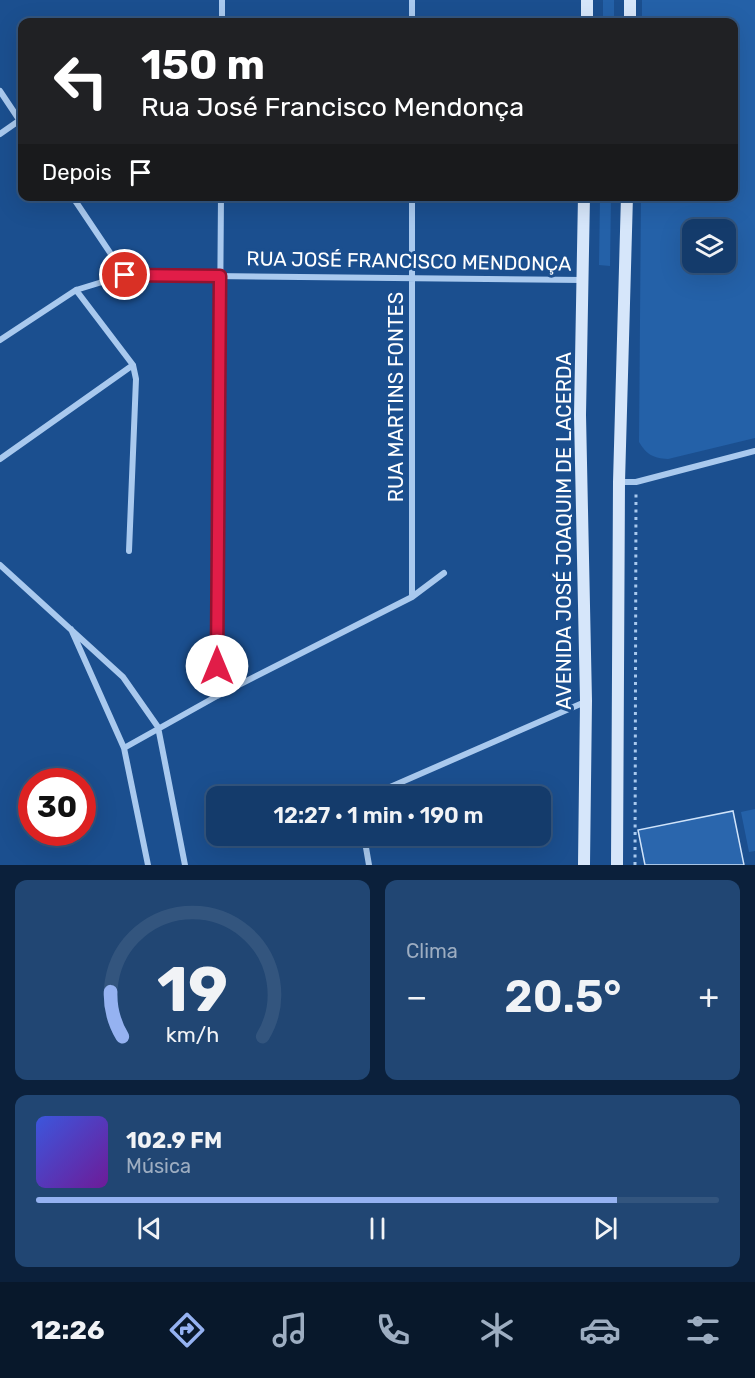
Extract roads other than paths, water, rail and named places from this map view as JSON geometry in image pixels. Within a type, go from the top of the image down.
[{"type":"main road","points":[[587,0],[587,18]]},
{"type":"main road","points":[[630,0],[630,18]]},
{"type":"main road","name":"AVENIDA JOSÉ JOAQUIM DE LACERDA","points":[[584,865],[586,701],[580,447],[585,201]]},
{"type":"main road","points":[[617,865],[619,482],[627,201]]},
{"type":"street","points":[[222,0],[222,18]]},
{"type":"street","points":[[412,0],[412,18]]},
{"type":"street","points":[[0,91],[18,118]]},
{"type":"street","points":[[0,134],[18,124]]},
{"type":"street","points":[[75,201],[125,275]]},
{"type":"street","points":[[217,696],[221,201]]},
{"type":"street","name":"RUA MARTINS FONTES","points":[[412,201],[412,597]]},
{"type":"street","name":"RUA JOSÉ FRANCISCO MENDONÇA","points":[[0,340],[76,290],[125,275],[584,280]]},
{"type":"street","points":[[76,290],[133,365],[136,379],[129,551]]},
{"type":"street","points":[[0,459],[133,365]]},
{"type":"street","points":[[619,482],[636,482],[755,451]]},
{"type":"street","points":[[0,565],[70,626],[123,677],[158,727],[185,865]]},
{"type":"street","points":[[124,748],[217,696],[412,597],[444,573]]},
{"type":"street","points":[[70,626],[124,748],[148,865]]},
{"type":"street","points":[[392,786],[586,701]]},
{"type":"street","points":[[366,846],[369,865]]}]
